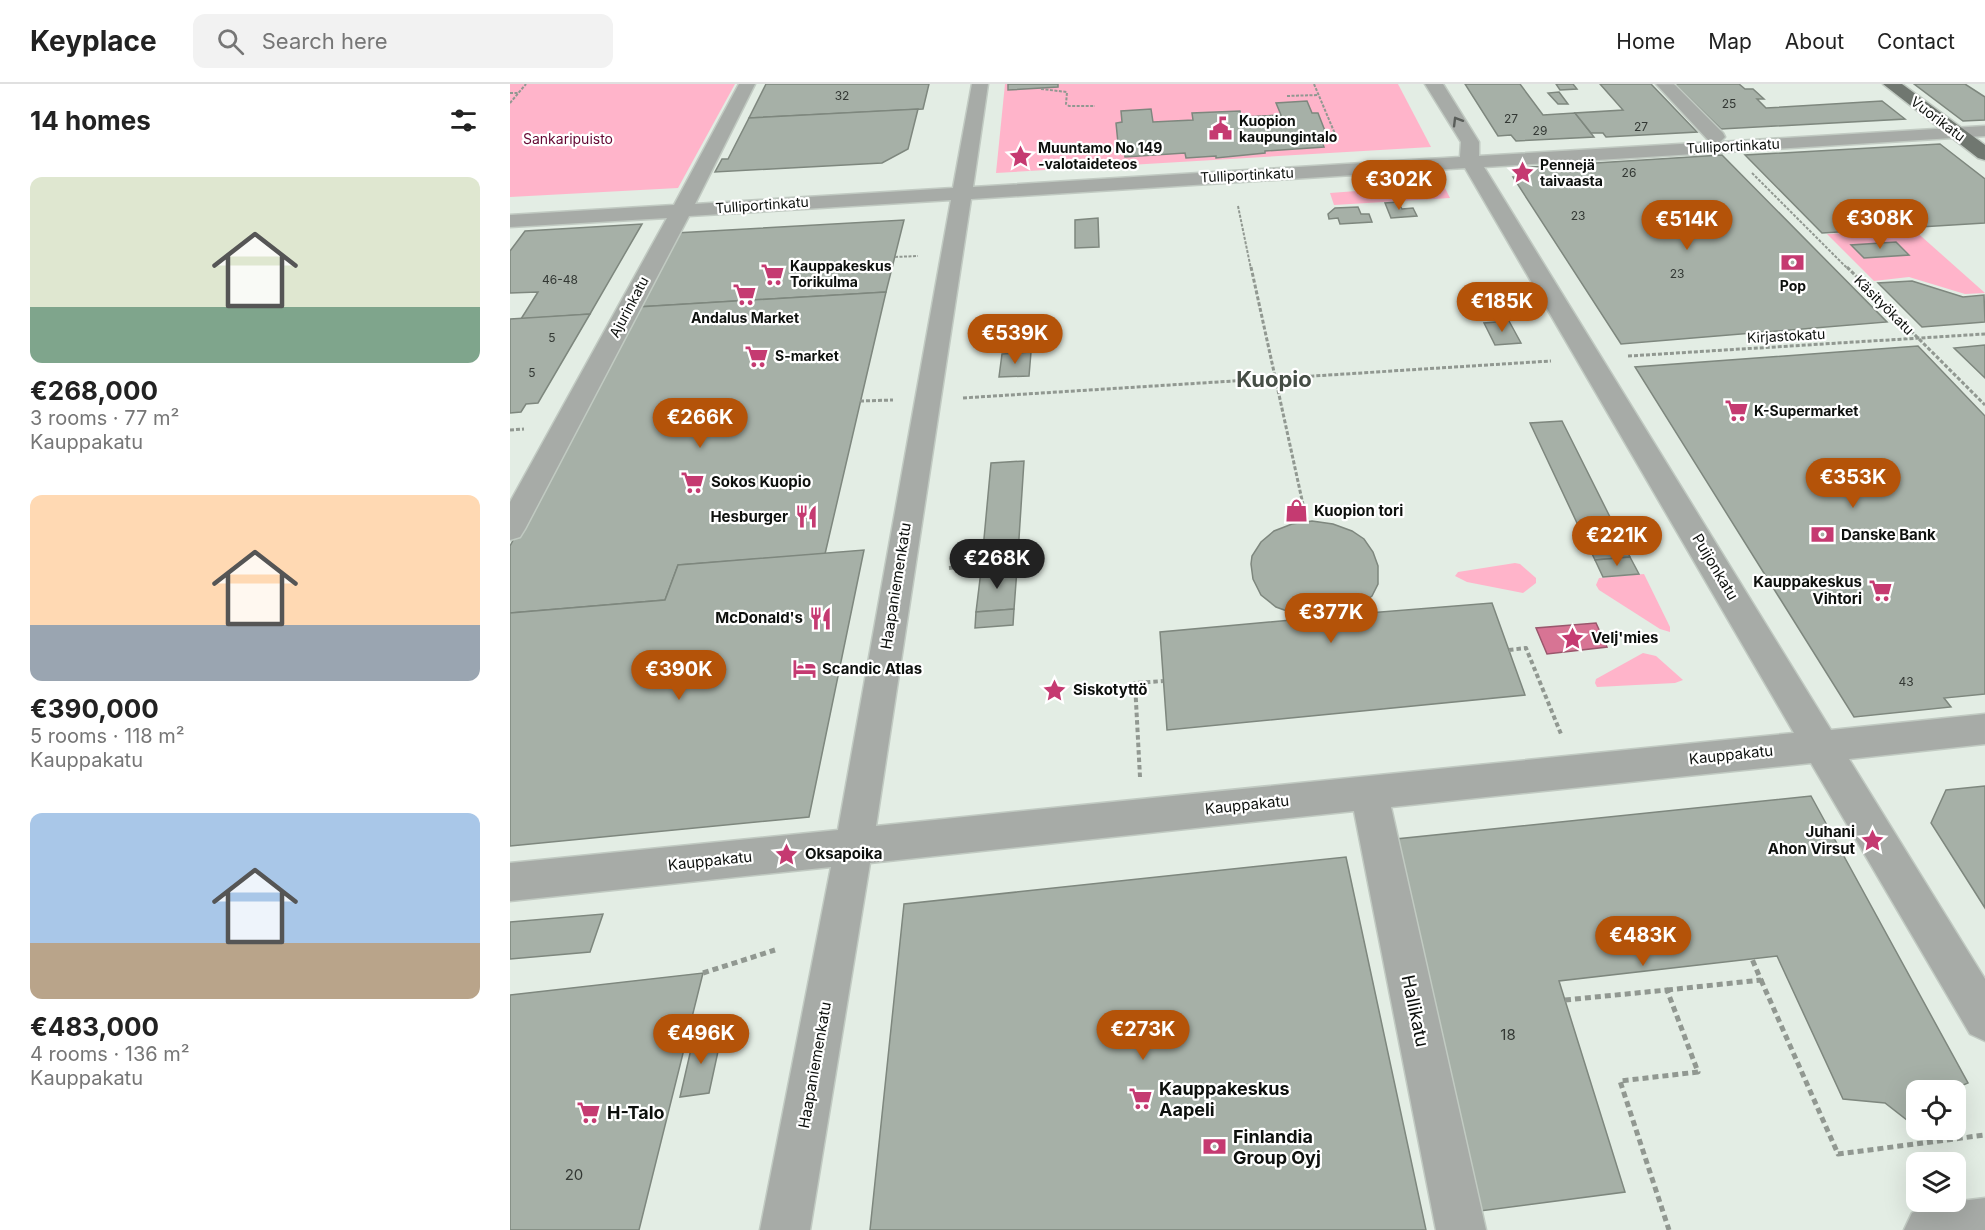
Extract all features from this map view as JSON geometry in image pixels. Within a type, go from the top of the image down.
[{"type":"main road","name":"Vuorikatu","points":[[1891,84],[1985,154]]},
{"type":"street","name":"Ajurinkatu","points":[[510,529],[747,84]]},
{"type":"street","name":"Haapaniemenkatu","points":[[785,1230],[854,846],[960,192],[980,84]]},
{"type":"street","name":"Puijonkatu","points":[[1433,84],[1470,142],[1470,161],[1985,1019]]},
{"type":"street","points":[[1664,84],[1716,137]]},
{"type":"street","name":"Tulliportinkatu","points":[[510,220],[1985,130]]},
{"type":"street","name":"Kauppakatu","points":[[510,882],[1985,729]]},
{"type":"street","name":"Hallikatu","points":[[1369,792],[1461,1230]]},
{"type":"street","points":[[1929,1230],[1985,1222]]},
{"type":"path","points":[[510,103],[526,84]]},
{"type":"path","points":[[1314,84],[1341,148]]},
{"type":"path","points":[[1041,89],[1067,92],[1066,104],[1069,106],[1095,106]]},
{"type":"path","points":[[510,93],[519,93]]},
{"type":"path","points":[[1287,96],[1318,95]]},
{"type":"path","name":"Käsityökatu","points":[[1749,170],[1985,405]]},
{"type":"path","points":[[1237,202],[1307,522]]},
{"type":"path","points":[[895,257],[918,256]]},
{"type":"path","name":"Kirjastokatu","points":[[926,399],[1985,334]]},
{"type":"path","points":[[949,568],[981,565]]},
{"type":"path","points":[[1329,613],[1351,617]]},
{"type":"path","points":[[1509,650],[1527,648],[1575,771]]},
{"type":"path","points":[[1142,816],[1135,683],[1163,681]]},
{"type":"path","points":[[703,973],[775,950]]},
{"type":"path","points":[[1752,959],[1838,1154],[1985,1135]]},
{"type":"path","points":[[1565,1000],[1761,980]]},
{"type":"path","points":[[1667,990],[1698,1072],[1620,1081],[1669,1230]]},
{"type":"green space","name":"Sankaripuisto","points":[[510,84],[735,84],[678,188],[510,197]]},
{"type":"green space","points":[[1005,84],[1398,84],[1431,147],[996,173]]},
{"type":"green space","points":[[1437,185],[1445,188],[1450,198],[1334,205],[1330,193]]},
{"type":"green space","points":[[1913,229],[1985,293],[1965,294],[1909,277],[1874,281],[1827,234]]},
{"type":"green space","points":[[1520,564],[1536,578],[1536,583],[1523,593],[1467,582],[1455,576],[1458,572]]},
{"type":"green space","points":[[1644,574],[1670,627],[1670,632],[1660,629],[1599,590],[1596,585],[1599,578]]},
{"type":"green space","points":[[1643,653],[1656,656],[1683,680],[1675,683],[1597,687],[1596,679]]},
{"type":"shaded area","points":[[1596,623],[1607,647],[1547,654],[1536,628]]},
{"type":"building","points":[[766,84],[929,84],[923,109],[749,118]]},
{"type":"building","points":[[1008,84],[1058,84],[1058,87],[1008,90]]},
{"type":"building","points":[[1465,84],[1520,84],[1543,115],[1575,113],[1594,137],[1516,141],[1511,135],[1498,136]]},
{"type":"building","points":[[1556,84],[1573,84],[1577,89],[1560,90]]},
{"type":"building","points":[[1600,84],[1651,84],[1697,132],[1606,137],[1603,133],[1591,133],[1575,113],[1623,110]]},
{"type":"building","points":[[1675,84],[1739,84],[1745,89],[1753,89],[1764,99],[1757,99],[1766,108],[1882,101],[1905,119],[1721,129]]},
{"type":"building","points":[[1914,84],[1965,84],[1985,97],[1985,120],[1963,121]]},
{"type":"building","points":[[1559,92],[1568,104],[1558,104],[1548,93]]},
{"type":"building","name":"Kuopion kaupungintalo","points":[[1307,101],[1312,113],[1318,113],[1327,136],[1320,136],[1324,147],[1265,151],[1265,153],[1216,158],[1216,156],[1186,158],[1185,153],[1125,157],[1123,143],[1118,143],[1116,123],[1122,122],[1121,111],[1151,109],[1153,122],[1193,120],[1192,113],[1240,111],[1241,117],[1281,115],[1276,103]]},
{"type":"building","points":[[918,109],[908,149],[882,163],[715,172],[722,159],[728,159],[749,118]]},
{"type":"building","points":[[1940,144],[1985,179],[1985,223],[1822,233],[1745,155]]},
{"type":"building","points":[[1722,155],[1887,322],[1621,344],[1513,177],[1524,177],[1518,168]]},
{"type":"building","points":[[1398,202],[1402,209],[1413,208],[1417,216],[1391,218],[1385,203]]},
{"type":"building","points":[[1358,207],[1361,214],[1369,214],[1372,222],[1340,224],[1338,218],[1329,219],[1328,214],[1335,208]]},
{"type":"building","points":[[1098,218],[1099,247],[1075,248],[1075,220]]},
{"type":"building","name":"Kauppakeskus Torikulma","points":[[904,220],[886,292],[637,307],[675,233]]},
{"type":"building","points":[[642,224],[590,314],[521,319],[538,292],[510,293],[510,251],[525,231]]},
{"type":"building","points":[[1896,242],[1909,255],[1864,258],[1851,245]]},
{"type":"building","points":[[1912,281],[1963,297],[1984,295],[1985,322],[1922,327],[1878,283]]},
{"type":"building","name":"Sokos Kuopio","points":[[886,292],[825,554],[678,565],[665,600],[510,613],[510,546],[637,307]]},
{"type":"building","points":[[590,314],[538,403],[526,404],[521,412],[510,413],[510,319]]},
{"type":"building","points":[[1509,321],[1521,343],[1495,345],[1484,323]]},
{"type":"building","points":[[1985,345],[1985,378],[1954,348]]},
{"type":"building","name":"Kauppakeskus Vihtori","points":[[1918,346],[1985,416],[1985,694],[1944,698],[1951,707],[1854,717],[1635,367]]},
{"type":"building","points":[[1031,352],[1029,376],[999,377],[1002,354]]},
{"type":"building","points":[[1562,421],[1612,521],[1577,523],[1530,423]]},
{"type":"building","points":[[1024,461],[1017,569],[981,571],[991,463]]},
{"type":"building","points":[[1312,521],[1333,524],[1352,531],[1364,539],[1373,552],[1378,566],[1378,584],[1372,596],[1355,609],[1356,614],[1492,603],[1525,695],[1167,730],[1160,632],[1302,619],[1301,616],[1276,607],[1261,595],[1253,579],[1251,564],[1252,556],[1261,542],[1274,531],[1292,524]]},
{"type":"building","points":[[1612,521],[1630,557],[1595,560],[1577,523]]},
{"type":"building","points":[[864,550],[809,817],[510,846],[510,613],[665,600],[678,565]]},
{"type":"building","points":[[1630,557],[1639,574],[1603,577],[1595,560]]},
{"type":"building","points":[[1017,569],[1014,609],[976,612],[981,571]]},
{"type":"building","points":[[1014,609],[1013,625],[975,628],[976,612]]},
{"type":"building","points":[[1985,786],[1985,908],[1931,823],[1946,790]]},
{"type":"building","points":[[1811,796],[1968,1083],[1966,1084],[1966,1080],[1906,1080],[1906,1119],[1885,1103],[1843,1099],[1777,956],[1559,981],[1625,1192],[1480,1211],[1396,839]]},
{"type":"building","name":"Kauppakeskus Aapeli","points":[[1346,857],[1426,1230],[870,1230],[904,904]]},
{"type":"building","points":[[603,914],[590,952],[510,959],[510,922]]},
{"type":"building","name":"H-Talo","points":[[703,973],[639,1230],[510,1230],[510,995]]},
{"type":"building","points":[[722,1033],[709,1093],[680,1097],[694,1036]]},
{"type":"place","name":"Kuopion kaupungintalo","points":[[1221,129]]},
{"type":"place","name":"Muuntamo No 149 -valotaideteos","points":[[1020,156]]},
{"type":"place","name":"Pennejä taivaasta","points":[[1522,173]]},
{"type":"place","name":"Pop","points":[[1793,262]]},
{"type":"place","name":"Kauppakeskus Torikulma","points":[[772,274]]},
{"type":"place","name":"Andalus Market","points":[[745,294]]},
{"type":"place","name":"S-market","points":[[757,356]]},
{"type":"place","name":"K-Supermarket","points":[[1736,411]]},
{"type":"place","name":"Sokos Kuopio","points":[[693,482]]},
{"type":"place","name":"Kuopion tori","points":[[1296,511]]},
{"type":"place","name":"Hesburger","points":[[806,517]]},
{"type":"place","name":"Danske Bank","points":[[1823,535]]},
{"type":"place","name":"Kauppakeskus Vihtori","points":[[1880,591]]},
{"type":"place","name":"McDonald's","points":[[821,618]]},
{"type":"place","name":"Velj'mies","points":[[1573,638]]},
{"type":"place","name":"Scandic Atlas","points":[[804,669]]},
{"type":"place","name":"Siskotyttö","points":[[1055,690]]},
{"type":"place","name":"Juhani Ahon Virsut","points":[[1873,841]]},
{"type":"place","name":"Oksapoika","points":[[787,854]]},
{"type":"place","name":"Kauppakeskus Aapeli","points":[[1141,1099]]},
{"type":"place","name":"H-Talo","points":[[589,1113]]},
{"type":"place","name":"Finlandia Group Oyj","points":[[1215,1147]]},
{"type":"district","name":"Kuopio","points":[[1274,379]]}]
